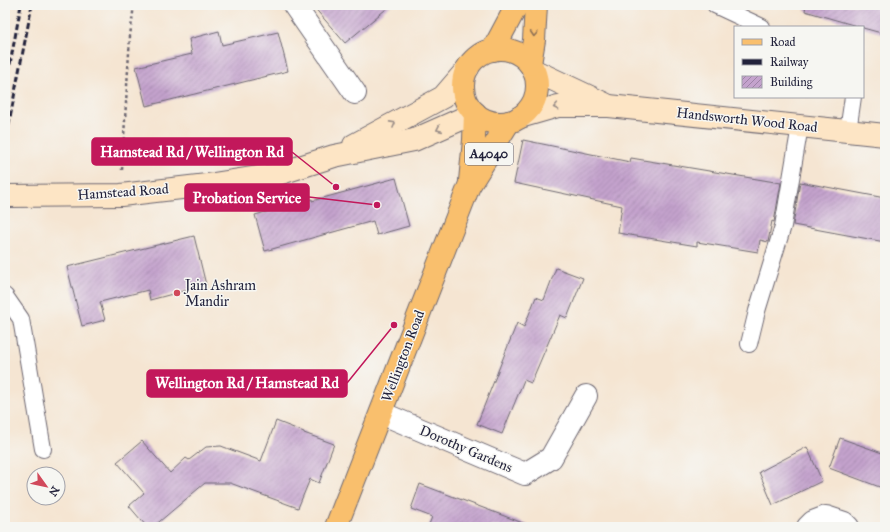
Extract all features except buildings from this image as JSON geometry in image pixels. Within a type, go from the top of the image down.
[{"type":"main road","points":[[493,50],[517,5]]},
{"type":"main road","points":[[532,67],[522,56],[513,51],[504,49],[493,50],[481,55],[473,61],[468,68],[464,79],[466,101],[475,113],[485,120],[500,123],[515,120],[526,113],[530,108],[535,98],[537,88],[532,67],[536,5]]},
{"type":"main road","name":"Handsworth Wood Road","points":[[532,67],[609,106]]},
{"type":"main road","name":"Hamstead Road","points":[[334,156],[443,97],[468,68]]},
{"type":"main road","name":"Handsworth Wood Road","points":[[515,120],[558,106],[609,106],[885,135]]},
{"type":"main road","name":"Hamstead Road","points":[[5,196],[121,194],[207,185],[278,174],[334,156],[414,140],[475,113]]},
{"type":"main road","name":"Wellington Road","points":[[469,186],[474,140],[475,113]]},
{"type":"main road","name":"Wellington Road","points":[[341,525],[381,413],[469,186],[515,120]]},
{"type":"street","points":[[294,5],[355,93]]},
{"type":"street","name":"Dorothy Gardens","points":[[381,413],[525,474],[550,458],[586,396]]},
{"type":"street","points":[[808,527],[813,522],[826,517],[844,523],[848,527]]},
{"type":"lane","points":[[715,5],[760,26]]},
{"type":"lane","points":[[848,131],[852,98]]},
{"type":"lane","points":[[749,344],[782,226],[800,126]]},
{"type":"lane","points":[[5,296],[21,319],[43,449]]},
{"type":"path","points":[[121,194],[130,36],[134,5]]},
{"type":"railway","points":[[5,91],[21,5]]},
{"type":"railway","points":[[7,134],[32,5]]},
{"type":"place","name":"Hamstead Rd / Wellington Rd","points":[[336,187]]},
{"type":"place","name":"Probation Service","points":[[377,205]]},
{"type":"place","name":"Jain Ashram Mandir","points":[[177,293]]},
{"type":"place","name":"Wellington Rd / Hamstead Rd","points":[[394,325]]}]
